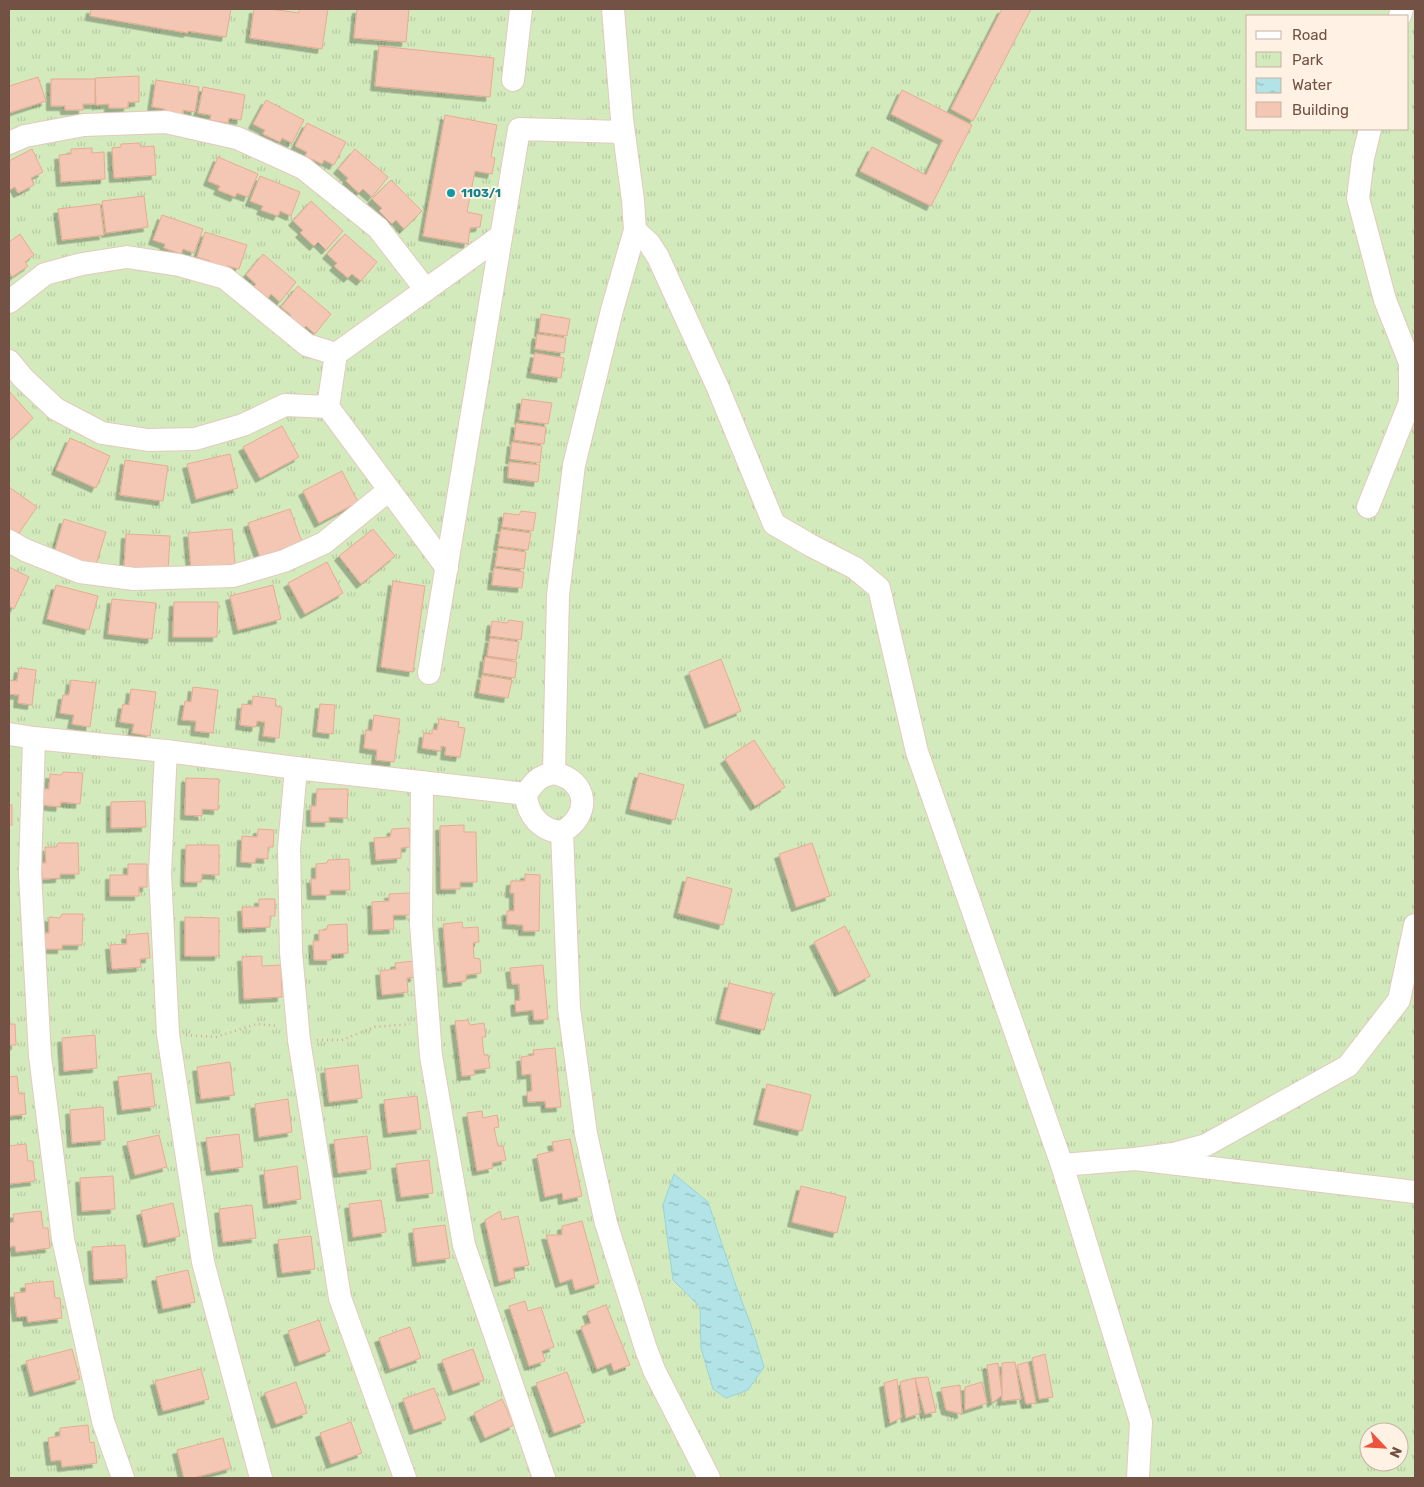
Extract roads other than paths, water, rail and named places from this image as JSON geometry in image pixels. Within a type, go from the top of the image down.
[{"type":"street","points":[[513,80],[521,9]]},
{"type":"street","points":[[554,773],[558,595],[574,465],[612,310],[635,230],[633,200],[623,132],[613,9]]},
{"type":"street","points":[[9,143],[25,136],[84,125],[166,122],[237,138],[303,168],[378,228],[426,290]]},
{"type":"street","points":[[429,673],[519,129],[623,132]]},
{"type":"street","points":[[1368,507],[1410,402],[1410,363],[1385,300],[1358,198],[1363,158],[1370,130]]},
{"type":"street","points":[[635,230],[649,243],[658,257],[718,388],[774,524],[856,568],[879,588],[917,752],[1062,1165],[1141,1422],[1138,1478]]},
{"type":"street","points":[[447,568],[328,407],[336,354],[501,236]]},
{"type":"street","points":[[9,302],[45,274],[82,264],[127,257],[153,261],[225,278],[307,345],[336,354]]},
{"type":"street","points":[[9,361],[23,378],[56,408],[102,432],[148,440],[195,439],[243,425],[286,405],[328,407]]},
{"type":"street","points":[[9,541],[25,550],[80,572],[134,579],[233,576],[284,561],[324,543],[389,490]]},
{"type":"street","points":[[9,734],[526,794]]},
{"type":"street","points":[[34,738],[30,873],[40,1056],[63,1240],[103,1421],[123,1478]]},
{"type":"street","points":[[166,752],[160,872],[168,1034],[203,1262],[261,1478]]},
{"type":"street","points":[[296,768],[289,848],[291,952],[298,1033],[340,1298],[404,1478]]},
{"type":"street","points":[[554,773],[571,780],[578,787],[582,798],[583,810],[575,822],[562,832],[553,832],[536,822],[526,805],[526,794],[536,780],[554,773]]},
{"type":"street","points":[[422,782],[421,924],[428,1023],[431,1056],[464,1245],[544,1478]]},
{"type":"street","points":[[562,832],[569,1008],[586,1134],[606,1223],[654,1370],[709,1478]]},
{"type":"street","points":[[1062,1165],[1173,1154],[1206,1145],[1348,1066],[1399,1000],[1415,925]]},
{"type":"street","points":[[1135,1159],[1415,1192]]},
{"type":"water","points":[[674,1174],[708,1202],[764,1367],[748,1390],[726,1398],[713,1389],[701,1348],[700,1307],[673,1280],[663,1205]]},
{"type":"place","name":"1103/1","points":[[451,193]]}]
